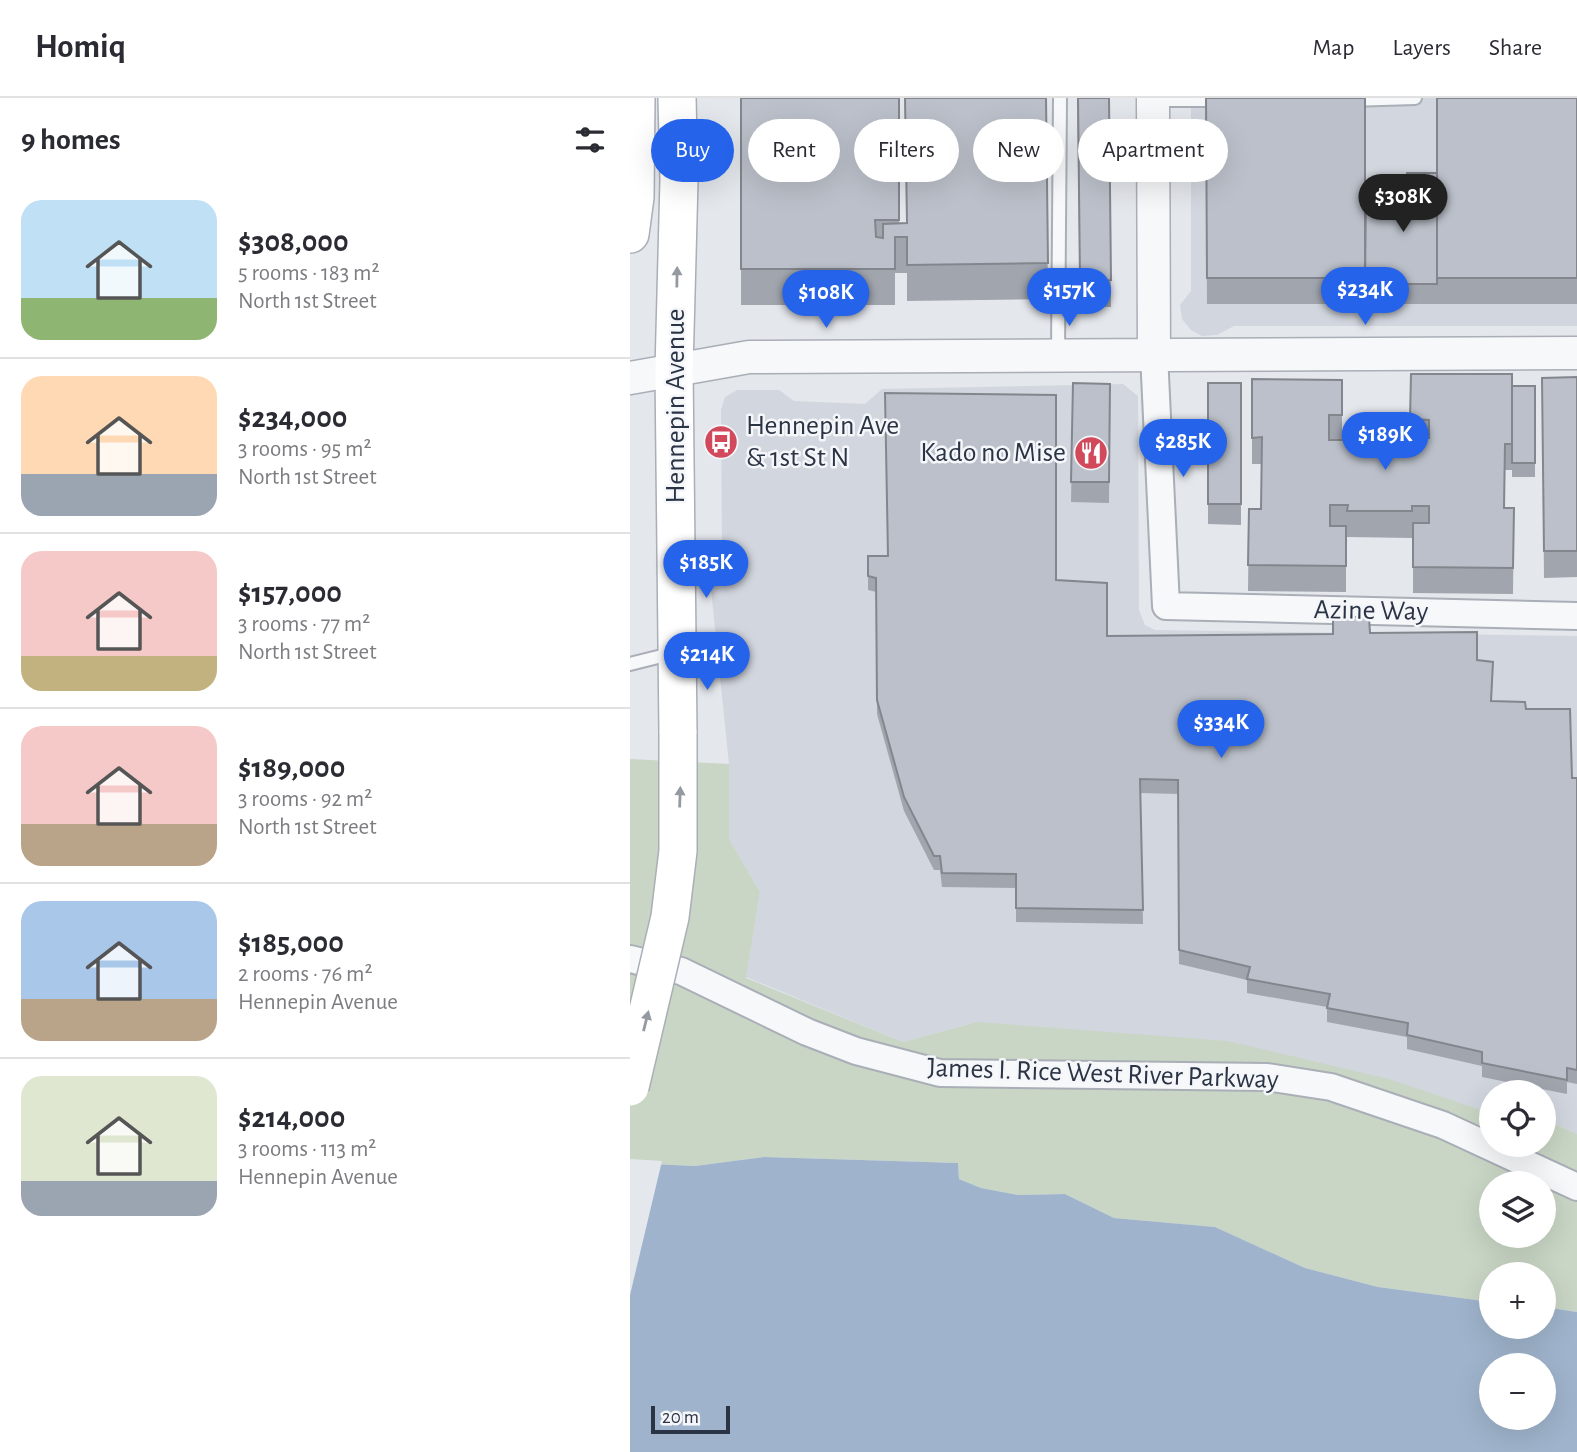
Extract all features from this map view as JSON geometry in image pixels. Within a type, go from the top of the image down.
[{"type":"main road","points":[[630,234],[635,197],[636,98]]},
{"type":"main road","name":"Hennepin Avenue","points":[[630,1087],[670,917],[678,851],[674,370],[679,180],[677,98]]},
{"type":"street","points":[[1153,99],[1154,354]]},
{"type":"street","points":[[630,378],[749,357],[1577,353]]},
{"type":"street","name":"Azine Way","points":[[1154,354],[1166,606],[1577,616]]},
{"type":"street","name":"James I. Rice West River Parkway","points":[[630,959],[681,971],[807,1032],[856,1051],[940,1073],[1266,1077],[1331,1087],[1443,1125],[1577,1187]]},
{"type":"lane","points":[[1058,354],[1060,98]]},
{"type":"lane","points":[[1332,100],[1415,98]]},
{"type":"lane","points":[[1153,99],[1238,100]]},
{"type":"lane","points":[[630,664],[678,652]]},
{"type":"shaded area","points":[[1191,98],[1577,98],[1577,326],[1234,326],[1217,335],[1202,336],[1191,330],[1182,319],[1180,305],[1191,291],[1191,182],[1228,182],[1228,119],[1191,119]]},
{"type":"shaded area","points":[[1123,384],[1138,396],[1139,610],[1145,625],[1155,630],[1577,636],[1577,1134],[1556,1124],[1556,1080],[1479,1080],[1479,1109],[977,1022],[903,1042],[746,977],[760,892],[729,839],[729,764],[711,589],[722,547],[721,410],[725,397],[737,390],[779,390],[794,401],[865,404],[882,389]]},
{"type":"green space","points":[[630,759],[729,764],[729,839],[760,892],[746,978],[903,1042],[977,1022],[1228,1041],[1389,1079],[1479,1109],[1479,1157],[1556,1157],[1556,1124],[1577,1134],[1577,1312],[1556,1309],[1556,1262],[1479,1262],[1479,1300],[1378,1287],[1305,1268],[1215,1227],[1114,1218],[1065,1194],[1018,1195],[981,1188],[959,1179],[958,1163],[764,1157],[695,1166],[630,1163]]},
{"type":"water","points":[[764,1157],[958,1163],[959,1179],[981,1188],[1018,1195],[1065,1194],[1114,1218],[1215,1227],[1305,1268],[1378,1287],[1479,1300],[1479,1339],[1556,1339],[1556,1309],[1577,1312],[1577,1452],[630,1452],[630,1163],[695,1166]]},
{"type":"pier","points":[[630,1159],[662,1161],[630,1295]]},
{"type":"building","points":[[741,98],[899,98],[899,119],[854,119],[854,182],[899,182],[899,220],[875,220],[876,237],[883,238],[883,224],[907,223],[906,182],[959,182],[959,119],[905,119],[905,98],[1046,98],[1046,119],[973,119],[973,182],[1047,182],[1048,263],[907,265],[907,237],[895,237],[895,269],[741,269]]},
{"type":"building","points":[[1078,98],[1109,98],[1109,119],[1078,119]]},
{"type":"building","points":[[1206,98],[1365,98],[1365,278],[1207,278],[1206,182],[1228,182],[1228,119],[1206,119]]},
{"type":"building","points":[[1437,98],[1577,98],[1577,278],[1437,278]]},
{"type":"building","points":[[1407,173],[1437,173],[1437,284],[1365,284],[1366,192],[1407,192]]},
{"type":"building","points":[[1079,182],[1110,182],[1111,280],[1080,281]]},
{"type":"building","points":[[1411,374],[1512,374],[1512,444],[1505,444],[1504,508],[1514,508],[1513,568],[1413,567],[1413,523],[1429,523],[1429,506],[1412,506],[1412,511],[1347,511],[1348,505],[1330,505],[1330,526],[1346,526],[1346,566],[1248,565],[1249,509],[1261,509],[1262,437],[1252,438],[1252,379],[1342,380],[1342,415],[1329,415],[1329,440],[1347,440],[1347,431],[1414,431],[1414,438],[1429,438],[1429,420],[1410,419]]},
{"type":"building","points":[[1577,377],[1577,551],[1544,551],[1542,378]]},
{"type":"building","name":"Kado no Mise","points":[[1073,383],[1110,384],[1109,482],[1071,482]]},
{"type":"building","points":[[1208,383],[1241,383],[1241,504],[1208,504]]},
{"type":"building","points":[[1512,386],[1535,386],[1535,463],[1512,463]]},
{"type":"building","points":[[885,393],[1056,395],[1056,580],[1107,583],[1107,636],[1333,634],[1333,617],[1369,617],[1370,633],[1477,632],[1477,660],[1493,662],[1491,701],[1525,702],[1526,709],[1570,709],[1572,778],[1577,778],[1577,1070],[1567,1068],[1567,1080],[1482,1063],[1482,1052],[1407,1035],[1408,1023],[1327,1008],[1330,994],[1247,979],[1250,967],[1179,950],[1178,780],[1140,779],[1143,910],[1016,908],[1016,874],[942,873],[940,856],[934,856],[904,797],[877,700],[876,578],[868,576],[868,556],[888,556]]},
{"type":"place","name":"Hennepin Ave & 1st St N","points":[[721,442]]},
{"type":"place","name":"Kado no Mise","points":[[1091,453]]}]
